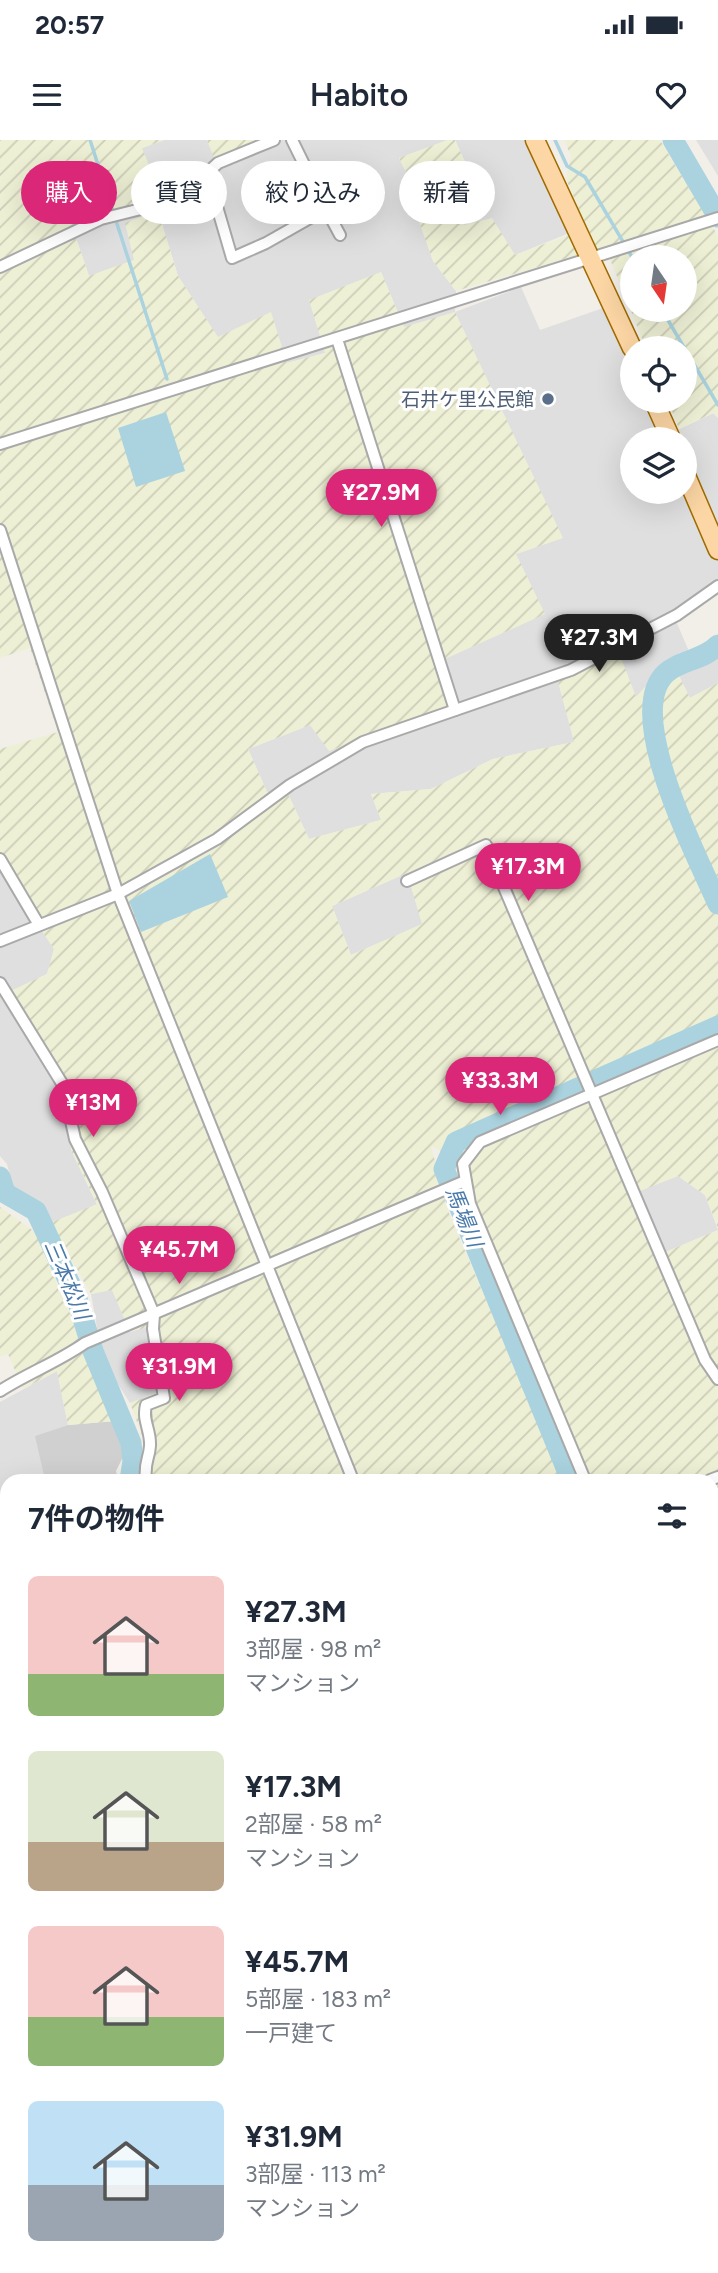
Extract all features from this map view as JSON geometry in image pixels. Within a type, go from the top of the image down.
[{"type":"main road","points":[[535,140],[627,336]]},
{"type":"main road","points":[[697,501],[718,550]]},
{"type":"street","points":[[223,161],[274,140]]},
{"type":"street","points":[[292,140],[302,161]]},
{"type":"street","points":[[0,267],[101,219],[131,212]]},
{"type":"street","points":[[0,444],[718,218]]},
{"type":"street","points":[[222,224],[232,258],[300,224]]},
{"type":"street","points":[[334,224],[340,235]]},
{"type":"street","points":[[337,339],[455,710]]},
{"type":"street","points":[[0,530],[118,894],[269,1264],[351,1474]]},
{"type":"street","points":[[0,941],[118,894],[217,839],[290,785],[363,742],[581,665],[677,615],[718,586]]},
{"type":"street","points":[[407,881],[486,845],[705,1360],[718,1379]]},
{"type":"street","points":[[0,859],[38,925]]},
{"type":"street","points":[[0,983],[63,1085],[75,1139],[102,1192],[154,1314],[153,1329],[164,1398],[146,1405],[143,1417],[150,1445],[144,1461],[145,1474]]},
{"type":"street","points":[[582,1474],[470,1204],[463,1164],[480,1142],[718,1040]]},
{"type":"street","points":[[0,1391],[57,1363],[85,1343],[465,1181]]},
{"type":"shaded area","points":[[164,140],[207,140],[215,158],[257,140],[448,140],[399,158],[399,224],[421,224],[433,261],[456,291],[455,312],[521,287],[540,330],[603,308],[620,344],[620,413],[651,413],[658,427],[620,427],[620,504],[697,504],[697,427],[684,427],[714,413],[718,418],[718,579],[673,614],[691,656],[708,650],[718,640],[718,683],[690,698],[673,664],[660,671],[636,697],[619,654],[574,742],[493,759],[431,789],[371,794],[381,820],[309,839],[288,794],[267,792],[248,749],[310,725],[436,663],[516,554],[562,538],[404,327],[381,272],[325,353],[287,363],[218,338],[178,276],[162,224],[227,224],[227,161],[132,161],[142,148]]},
{"type":"shaded area","points":[[455,140],[529,140],[572,232],[515,255],[464,225],[495,224],[495,161],[465,161]]},
{"type":"shaded area","points":[[696,140],[718,140],[718,176]]},
{"type":"shaded area","points":[[131,162],[131,224],[152,224],[135,260],[89,276],[76,238],[84,224],[117,224],[117,181]]},
{"type":"shaded area","points":[[0,868],[54,949],[47,974],[1,996],[58,1085],[72,1152],[97,1205],[50,1223],[41,1203],[13,1188],[7,1164],[0,1156]]},
{"type":"shaded area","points":[[407,873],[423,924],[351,955],[332,906]]},
{"type":"shaded area","points":[[678,1176],[705,1195],[718,1230],[656,1256],[629,1194]]},
{"type":"shaded area","points":[[112,1289],[130,1332],[147,1326],[159,1392],[130,1403],[103,1361],[91,1294]]},
{"type":"shaded area","points":[[57,1371],[68,1425],[36,1436],[44,1474],[0,1474],[0,1402]]},
{"type":"shaded area","points":[[116,1421],[124,1455],[117,1474],[44,1474],[35,1436],[68,1425]]},
{"type":"green space","points":[[0,140],[164,140],[142,148],[147,161],[131,161],[131,208],[117,214],[117,161],[21,161],[21,224],[93,224],[0,264]]},
{"type":"green space","points":[[207,140],[257,140],[214,158]]},
{"type":"green space","points":[[448,140],[455,140],[465,161],[401,161],[399,158]]},
{"type":"green space","points":[[564,140],[660,140],[718,236],[718,418],[713,413],[678,427],[673,413],[697,413],[697,336],[641,336],[635,322],[697,322],[697,245],[620,245],[620,284],[605,247],[456,291],[433,261],[420,224],[495,223],[515,255],[587,228],[566,179],[571,156]]},
{"type":"green space","points":[[131,221],[131,224],[162,224],[178,276],[218,337],[271,312],[287,363],[325,353],[309,300],[381,272],[404,327],[455,312],[563,538],[516,554],[545,614],[436,663],[449,708],[329,751],[310,725],[248,749],[267,792],[288,794],[309,839],[381,820],[371,794],[431,789],[493,759],[574,742],[558,682],[619,653],[636,697],[660,671],[673,664],[690,698],[718,683],[718,1228],[705,1195],[678,1176],[630,1195],[656,1256],[718,1230],[718,1474],[579,1474],[462,1194],[458,1161],[431,1146],[448,1211],[560,1474],[140,1474],[145,1444],[130,1403],[159,1392],[147,1327],[130,1332],[112,1290],[91,1294],[50,1223],[97,1204],[72,1152],[58,1085],[0,996],[47,974],[54,949],[0,868],[0,749],[58,732],[30,648],[0,658],[0,274],[76,238],[89,276],[134,260],[125,223]],"holes":[[[407,873],[422,924],[351,955],[332,906]]]},
{"type":"green space","points":[[0,1207],[35,1232],[116,1421],[68,1425],[57,1371],[23,1389],[8,1354],[0,1357]]},
{"type":"water","points":[[166,412],[185,471],[136,487],[118,428]]},
{"type":"water","points":[[210,854],[228,897],[141,932],[129,901]]},
{"type":"waterway","points":[[90,140],[167,379]]},
{"type":"waterway","points":[[555,140],[567,166],[585,177],[625,245]]},
{"type":"waterway","name":"馬場川","points":[[673,140],[718,217]]},
{"type":"waterway","points":[[669,322],[718,405]]},
{"type":"waterway","name":"馬場川","points":[[718,645],[706,654],[666,673],[655,693],[653,720],[658,752],[668,786],[718,904]]},
{"type":"waterway","name":"馬場川","points":[[569,1474],[444,1169],[456,1142],[718,1026]]},
{"type":"waterway","name":"三本松川","points":[[0,1177],[5,1193],[36,1211],[77,1299],[93,1351],[131,1443],[131,1474]]},
{"type":"place","name":"石井ケ里公民館","points":[[548,399]]}]
